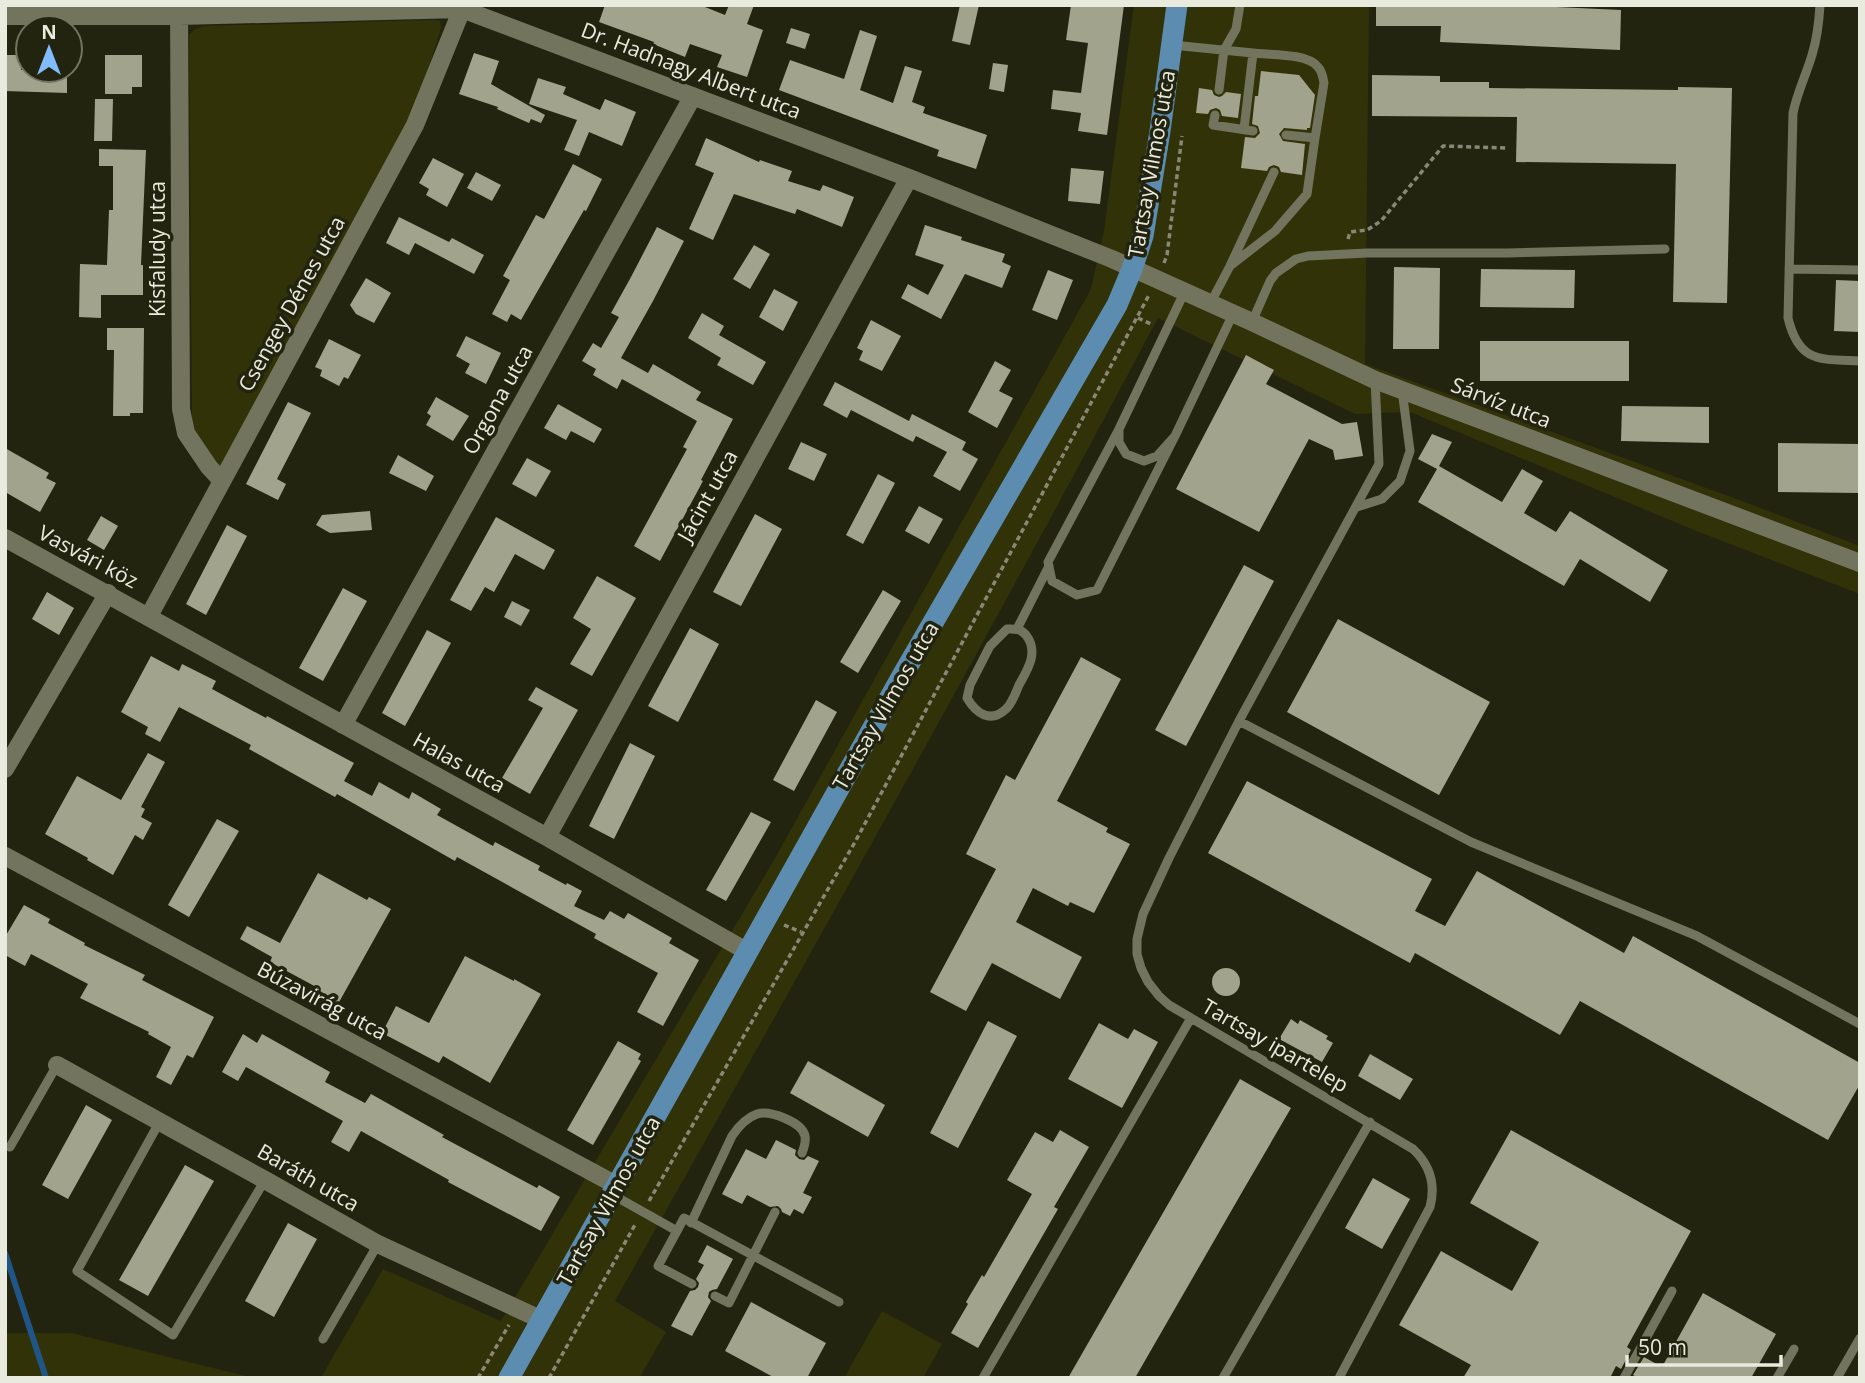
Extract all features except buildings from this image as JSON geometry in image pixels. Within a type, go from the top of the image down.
[{"type":"main road","name":"Tartsay Vilmos utca","points":[[509,1378],[902,676],[1104,328],[1132,269],[1143,236],[1177,5]]},
{"type":"street","name":"Dr. Hadnagy Albert utca","points":[[5,16],[179,10],[461,9],[909,178],[1132,269]]},
{"type":"street","name":"Csengey Dénes utca","points":[[149,616],[415,125],[461,9]]},
{"type":"street","name":"Kisfaludy utca","points":[[179,10],[181,409],[186,433],[208,467],[222,481]]},
{"type":"street","name":"Orgona utca","points":[[343,725],[693,96]]},
{"type":"street","name":"Jácint utca","points":[[547,837],[909,178]]},
{"type":"street","name":"Sárvíz utca","points":[[1132,269],[1375,380],[1860,564]]},
{"type":"street","name":"Vasvári köz","points":[[5,538],[149,616]]},
{"type":"street","points":[[5,769],[108,593]]},
{"type":"street","name":"Halas utca","points":[[149,616],[748,951]]},
{"type":"street","name":"Búzavirág utca","points":[[5,856],[615,1191]]},
{"type":"street","name":"Baráth utca","points":[[57,1065],[378,1244],[542,1320]]},
{"type":"lane","points":[[1219,90],[1224,50],[1236,29],[1240,5]]},
{"type":"lane","points":[[1820,5],[1813,52],[1793,113],[1788,317],[1799,346],[1810,355],[1821,359],[1860,361]]},
{"type":"lane","points":[[1172,45],[1305,58],[1320,68],[1324,83],[1307,194],[1275,231],[1230,266]]},
{"type":"lane","points":[[1215,116],[1213,125],[1248,130],[1253,53]]},
{"type":"lane","points":[[1286,135],[1315,138]]},
{"type":"lane","points":[[1210,303],[1274,172]]},
{"type":"lane","points":[[1252,322],[1270,281],[1285,266],[1308,256],[1665,248]]},
{"type":"lane","points":[[1789,269],[1860,270]]},
{"type":"lane","points":[[1184,293],[1119,429],[1048,562],[1052,581],[1077,595],[1097,590],[1233,314]]},
{"type":"lane","name":"Tartsay ipartelep","points":[[1339,1378],[1430,1207],[1433,1196],[1431,1177],[1423,1158],[1370,1122],[1170,1005],[1148,982],[1137,954],[1143,914],[1169,858],[1379,464],[1375,380]]},
{"type":"lane","points":[[1357,507],[1382,499],[1400,481],[1410,451],[1402,390]]},
{"type":"lane","points":[[1119,429],[1119,442],[1126,454],[1144,461],[1157,456],[1175,436]]},
{"type":"lane","points":[[1017,629],[1049,566]]},
{"type":"lane","points":[[1007,629],[1017,629],[1023,631],[1033,648],[1031,662],[1007,709],[985,716],[974,710],[967,698],[970,685],[990,646],[1007,629]]},
{"type":"lane","points":[[1240,721],[1471,842],[1698,936],[1860,1024]]},
{"type":"lane","points":[[984,1378],[1191,1018]]},
{"type":"lane","points":[[10,1147],[57,1065]]},
{"type":"lane","points":[[691,1223],[732,1136],[747,1119],[766,1113],[777,1115],[796,1125],[803,1130],[805,1137],[802,1153]]},
{"type":"lane","points":[[160,1121],[77,1271],[173,1335],[265,1180]]},
{"type":"lane","points":[[1223,1378],[1370,1122]]},
{"type":"lane","points":[[615,1191],[642,1213],[677,1231]]},
{"type":"lane","points":[[715,1296],[729,1303],[775,1212]]},
{"type":"lane","points":[[692,1284],[658,1266],[684,1219],[839,1303]]},
{"type":"lane","points":[[323,1339],[378,1244]]},
{"type":"lane","points":[[1624,1378],[1672,1291]]},
{"type":"lane","points":[[1837,1378],[1860,1338]]},
{"type":"lane","points":[[1777,1378],[1794,1349]]},
{"type":"path","points":[[1345,254],[1350,232],[1367,230],[1381,221],[1443,146],[1506,148]]},
{"type":"path","points":[[549,1378],[801,932]]},
{"type":"path","points":[[478,1378],[519,1309]]},
{"type":"shaded area","points":[[1134,5],[1369,5],[1365,364],[1860,546],[1860,594],[1699,532],[1410,412],[1355,414],[1158,318],[957,689],[615,1301],[666,1332],[639,1378],[321,1378],[383,1269],[501,1321],[774,860],[1091,289],[1104,231]]},
{"type":"shaded area","points":[[440,21],[441,28],[424,83],[399,141],[221,469],[200,446],[192,425],[189,35],[204,26]]},
{"type":"shaded area","points":[[882,1311],[942,1344],[923,1378],[844,1378]]},
{"type":"shaded area","points":[[5,1333],[71,1333],[254,1378],[5,1378]]},
{"type":"waterway","points":[[5,1253],[46,1378]]}]
